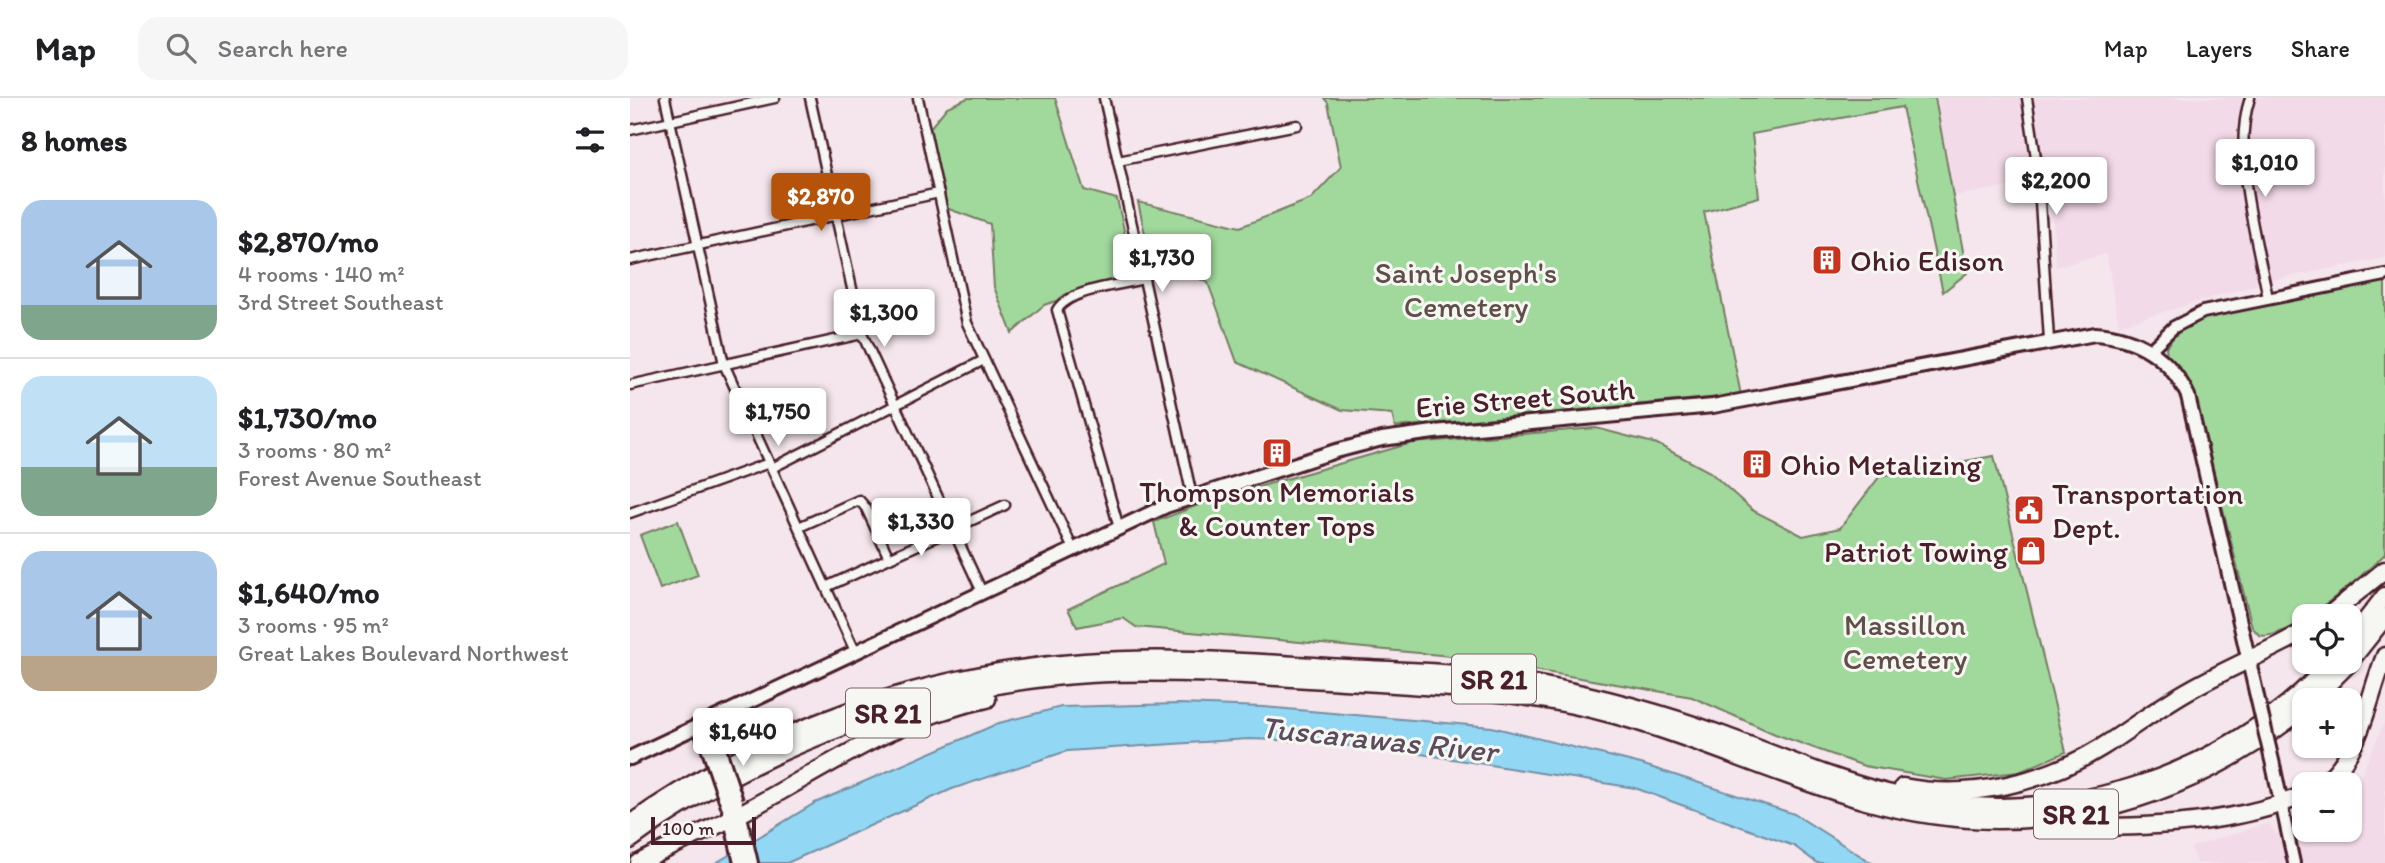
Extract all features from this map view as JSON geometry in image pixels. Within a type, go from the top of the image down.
[{"type":"highway","points":[[2343,604],[2385,570]]},
{"type":"highway","points":[[2362,626],[2385,596]]},
{"type":"highway","points":[[2362,646],[2385,617]]},
{"type":"highway","points":[[1755,748],[1908,788],[1960,791],[1992,788],[2038,776],[2081,758],[2182,694],[2292,638]]},
{"type":"highway","points":[[2336,772],[2352,749],[2385,656]]},
{"type":"highway","name":"SR 21","points":[[630,824],[728,765],[858,709],[964,679],[1084,662],[1226,661],[1499,679],[1621,702],[1844,781],[1925,801],[1977,807],[2055,804],[2141,785],[2208,756],[2274,716],[2319,674]]},
{"type":"highway","points":[[639,863],[843,753],[930,714],[1031,689],[1142,678],[1172,672]]},
{"type":"highway","name":"SR 21","points":[[630,840],[678,808],[757,765],[825,735],[946,697],[1040,679],[1172,672],[1445,687],[1539,699],[1662,728],[1824,787],[1902,810],[1956,819],[2024,820],[2085,812],[2150,795],[2218,766],[2255,745],[2292,717]]},
{"type":"highway","points":[[2324,688],[2337,674]]},
{"type":"highway","points":[[1824,787],[1865,806],[1900,816],[1995,826],[2143,826],[2233,814],[2292,799]]},
{"type":"main road","name":"Erie Street South","points":[[630,758],[1073,549],[1192,496],[1392,438],[1713,406],[2084,334],[2110,335],[2150,350],[2178,378],[2192,406],[2281,803]]},
{"type":"main road","points":[[704,724],[751,863]]},
{"type":"main road","points":[[739,834],[741,863]]},
{"type":"street","points":[[665,98],[724,365],[855,651]]},
{"type":"street","points":[[630,130],[775,98]]},
{"type":"street","points":[[810,98],[862,334],[982,592]]},
{"type":"street","points":[[918,98],[961,305],[1073,549]]},
{"type":"street","points":[[1104,98],[1192,496]]},
{"type":"street","points":[[2027,98],[2038,171],[2049,340]]},
{"type":"street","points":[[2249,98],[2243,134],[2244,160],[2268,298]]},
{"type":"street","points":[[1118,162],[1297,125]]},
{"type":"street","points":[[630,260],[939,193]]},
{"type":"street","points":[[2150,350],[2174,327],[2195,315],[2385,275]]},
{"type":"street","points":[[1119,528],[1057,310],[1063,303],[1083,293],[1144,279]]},
{"type":"street","points":[[630,385],[862,334]]},
{"type":"street","points":[[630,513],[771,466],[895,407],[984,360]]},
{"type":"street","points":[[799,527],[859,500],[866,508],[889,558]]},
{"type":"street","points":[[826,587],[1005,505]]},
{"type":"street","points":[[2281,803],[2294,863]]},
{"type":"shaded area","points":[[1935,98],[2385,98],[2385,258],[2272,280],[2119,325],[2106,254],[2056,267],[2050,180],[1953,196]]},
{"type":"shaded area","points":[[2385,721],[2385,863],[2196,863],[2191,847],[2269,823],[2276,834],[2292,829],[2292,842],[2362,842],[2362,773]]},
{"type":"green space","points":[[968,98],[1055,98],[1084,190],[1117,199],[1134,274],[1044,305],[1012,333],[994,287],[990,224],[946,208],[930,128],[947,107]]},
{"type":"green space","name":"Saint Joseph's Cemetery","points":[[1324,98],[1935,98],[1967,273],[1943,292],[1902,107],[1752,134],[1759,197],[1704,212],[1741,395],[1395,427],[1392,414],[1342,410],[1237,362],[1208,283],[1149,252],[1138,202],[1240,227],[1311,199],[1341,167],[1328,103]]},
{"type":"green space","points":[[2385,279],[2385,554],[2325,604],[2292,604],[2292,626],[2272,635],[2259,635],[2252,627],[2199,411],[2181,371],[2167,356],[2166,347],[2179,330],[2204,317]]},
{"type":"green space","name":"Massillon Cemetery","points":[[1596,428],[1657,444],[1710,472],[1752,510],[1803,536],[1840,528],[1880,476],[1994,456],[2066,752],[2019,772],[1946,780],[1864,766],[1775,734],[1692,697],[1451,656],[1136,627],[1123,618],[1077,627],[1068,609],[1164,564],[1154,522],[1209,501],[1412,443]]},
{"type":"green space","points":[[678,521],[698,575],[660,589],[640,535]]},
{"type":"water","name":"Tuscarawas River","points":[[1179,704],[1264,707],[1492,727],[1641,764],[1794,814],[1872,863],[1817,863],[1794,846],[1635,788],[1421,754],[1308,741],[1248,739],[1067,751],[952,789],[787,863],[716,863],[815,803],[999,723],[1061,707]]},
{"type":"place","name":"Ohio Edison","points":[[1827,260]]},
{"type":"place","name":"Thompson Memorials & Counter Tops","points":[[1277,453]]},
{"type":"place","name":"Ohio Metalizing","points":[[1757,464]]},
{"type":"place","name":"Transportation Dept.","points":[[2029,510]]},
{"type":"place","name":"Patriot Towing","points":[[2031,551]]}]
